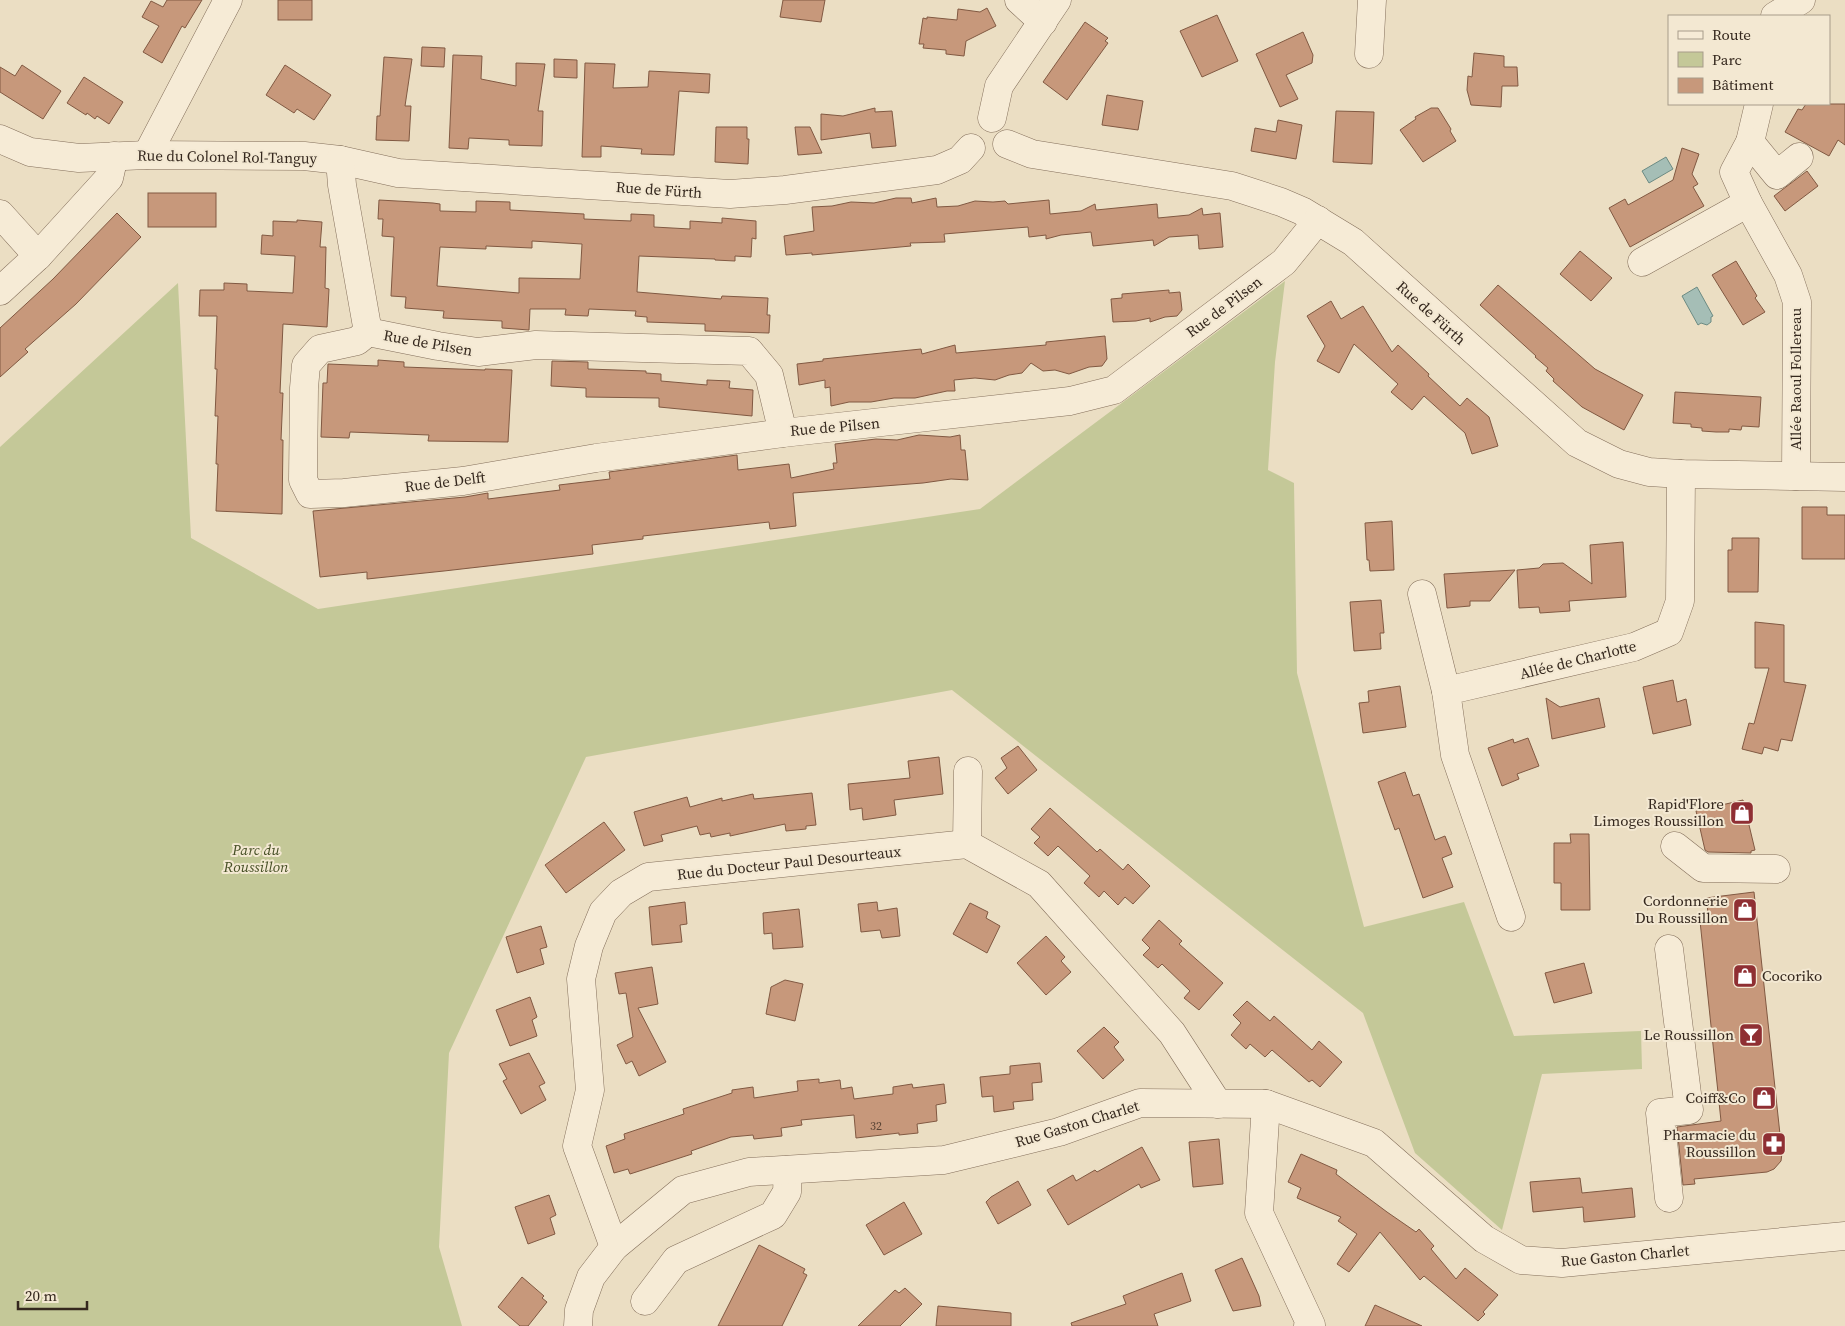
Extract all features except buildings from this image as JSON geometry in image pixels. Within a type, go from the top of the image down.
[{"type":"street","points":[[147,155],[228,0]]},
{"type":"street","points":[[992,118],[999,86],[1050,11],[1020,0]]},
{"type":"street","points":[[1369,54],[1372,0]]},
{"type":"street","points":[[1777,15],[1801,0]]},
{"type":"street","points":[[1759,105],[1750,142],[1776,175],[1799,157]]},
{"type":"street","points":[[983,118],[992,118],[1000,121],[1005,128],[1008,135],[1007,144],[1000,153],[990,157],[979,155],[971,148],[968,139],[969,130],[974,122],[983,118]]},
{"type":"street","name":"Rue du Colonel Rol-Tanguy","points":[[0,139],[30,152],[79,158],[147,155],[304,156],[340,160]]},
{"type":"street","name":"Allée Raoul Follereau","points":[[1750,142],[1734,172],[1748,203],[1788,275],[1797,302],[1796,476]]},
{"type":"street","name":"Rue de Fürth","points":[[1007,144],[1032,154],[1232,186],[1281,202],[1318,220],[1353,242],[1577,443],[1619,464],[1649,472],[1681,474],[1845,477]]},
{"type":"street","name":"Rue de Fürth","points":[[340,160],[398,173],[730,194],[785,190],[937,170],[960,160],[971,148]]},
{"type":"street","points":[[0,291],[38,256],[109,178],[114,156]]},
{"type":"street","name":"Rue de Pilsen","points":[[340,160],[342,185],[368,332],[478,352],[536,345],[749,351],[769,375],[783,433],[1070,401],[1114,390],[1284,262],[1318,220]]},
{"type":"street","points":[[1642,262],[1748,203]]},
{"type":"street","points":[[0,214],[38,256]]},
{"type":"street","name":"Rue de Delft","points":[[368,332],[358,341],[320,349],[306,365],[303,480],[310,494],[344,493],[464,481],[596,458],[783,433]]},
{"type":"street","name":"Allée de Charlotte","points":[[1446,691],[1634,647],[1669,632],[1680,600],[1681,474]]},
{"type":"street","points":[[1422,594],[1446,691],[1455,755],[1511,917]]},
{"type":"street","points":[[968,771],[967,844],[1040,884],[1172,1033],[1218,1104]]},
{"type":"street","name":"Rue du Docteur Paul Desourteaux","points":[[614,1247],[577,1146],[590,1090],[581,979],[589,946],[603,912],[622,892],[648,878],[967,844]]},
{"type":"street","points":[[1675,846],[1703,868],[1776,869]]},
{"type":"street","points":[[1669,949],[1689,1110],[1660,1113],[1669,1198]]},
{"type":"street","name":"Rue Gaston Charlet","points":[[578,1326],[579,1310],[591,1276],[614,1247],[683,1190],[749,1172],[944,1160],[1059,1132],[1140,1103],[1266,1104],[1374,1143],[1484,1239],[1521,1260],[1562,1263],[1845,1236]]},
{"type":"street","points":[[1266,1104],[1260,1213],[1312,1325],[1308,1326]]},
{"type":"street","points":[[645,1301],[676,1260],[773,1215],[787,1192],[788,1170]]},
{"type":"green space","name":"Parc du Roussillon","points":[[1285,281],[1275,362],[1268,470],[1294,483],[1297,673],[1364,927],[1464,902],[1514,1036],[1641,1031],[1642,1069],[1542,1074],[1502,1230],[1415,1153],[1363,1013],[952,690],[586,757],[449,1053],[439,1247],[462,1326],[0,1326],[0,447],[178,283],[191,538],[318,609],[980,509]]},
{"type":"water","points":[[1666,157],[1673,169],[1649,183],[1642,171]]},
{"type":"water","points":[[1697,287],[1713,316],[1711,317],[1711,322],[1707,325],[1701,323],[1698,325],[1682,296]]},
{"type":"place","name":"Rapid'Flore Limoges Roussillon","points":[[1742,813]]},
{"type":"place","name":"Cordonnerie Du Roussillon","points":[[1745,910]]},
{"type":"place","name":"Cocoriko","points":[[1745,976]]},
{"type":"place","name":"Le Roussillon","points":[[1751,1035]]},
{"type":"place","name":"Coiff&Co","points":[[1764,1098]]},
{"type":"place","name":"Pharmacie du Roussillon","points":[[1774,1144]]}]
